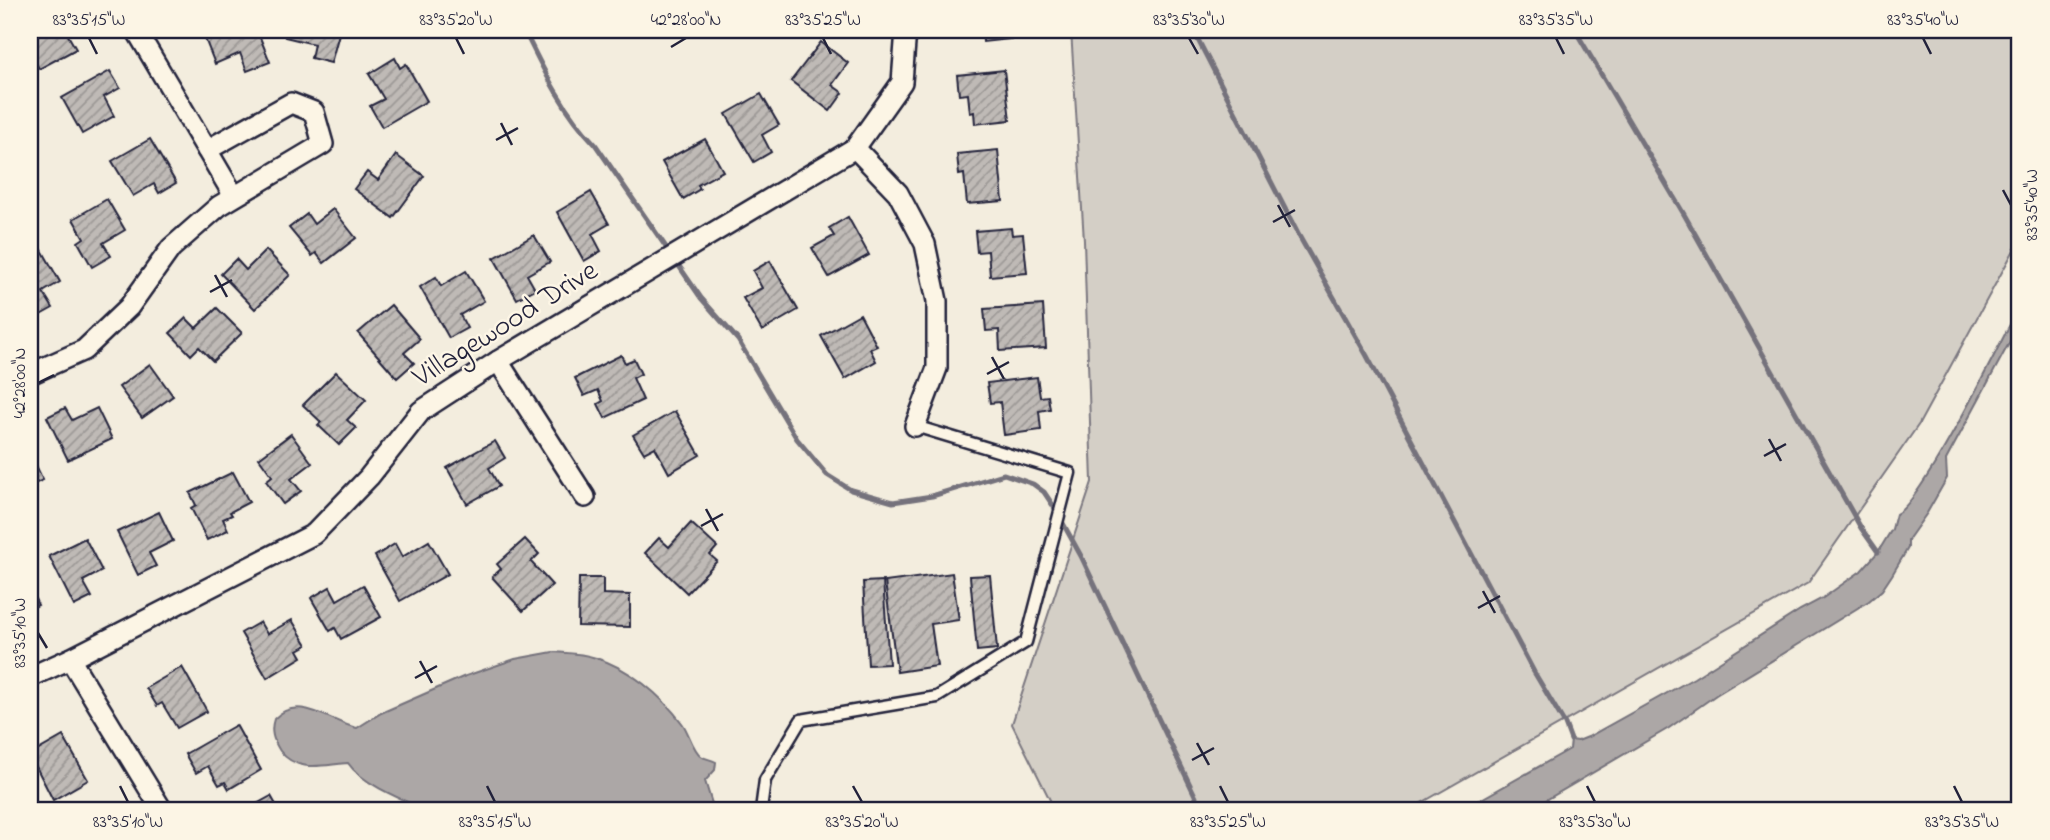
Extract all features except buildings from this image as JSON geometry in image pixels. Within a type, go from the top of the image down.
[{"type":"street","points":[[136,30],[234,196]]},
{"type":"street","name":"Villagewood Drive","points":[[30,677],[314,534],[369,477],[421,411],[498,361],[855,148],[902,82],[906,30]]},
{"type":"street","points":[[30,374],[84,350],[129,307],[171,248],[234,196],[323,144],[314,112],[291,103],[206,150]]},
{"type":"street","points":[[855,148],[898,193],[925,244],[936,301],[937,368],[915,426]]},
{"type":"street","points":[[498,361],[584,497]]},
{"type":"street","points":[[69,659],[162,810]]},
{"type":"street","name":"Villagewood Drive","points":[[30,688],[69,659]]},
{"type":"lane","points":[[761,810],[765,780],[801,720],[937,697],[1026,642],[1070,473],[915,426]]},
{"type":"shaded area","points":[[1071,30],[2020,30],[2020,239],[1919,424],[1808,583],[1409,810],[1055,810],[1012,724],[1092,482],[1084,241]]},
{"type":"shaded area","points":[[2020,305],[2020,323],[1946,460],[1947,478],[1908,540],[1908,548],[1882,590],[1869,601],[1716,695],[1669,728],[1529,810],[1462,810],[1570,749],[1571,740],[1578,741],[1588,737],[1694,678],[1823,598],[1861,571],[1878,552],[1892,529],[1896,514],[1908,503],[1942,452]]},
{"type":"shaded area","points":[[553,652],[585,655],[620,668],[664,702],[682,723],[698,753],[716,762],[715,770],[705,781],[714,810],[426,810],[363,778],[348,763],[312,766],[295,763],[280,751],[274,739],[274,719],[284,712],[304,709],[357,728],[381,713],[463,677],[515,659]]},
{"type":"waterway","points":[[524,30],[564,104],[595,144],[701,298],[738,340],[797,439],[827,475],[851,490],[893,502],[932,496],[1004,474],[1033,484],[1044,492],[1081,556],[1202,810]]},
{"type":"waterway","points":[[1193,30],[1298,234],[1367,356],[1534,672],[1565,724],[1571,740]]},
{"type":"waterway","points":[[1575,30],[1685,216],[1861,528],[1878,552]]}]
